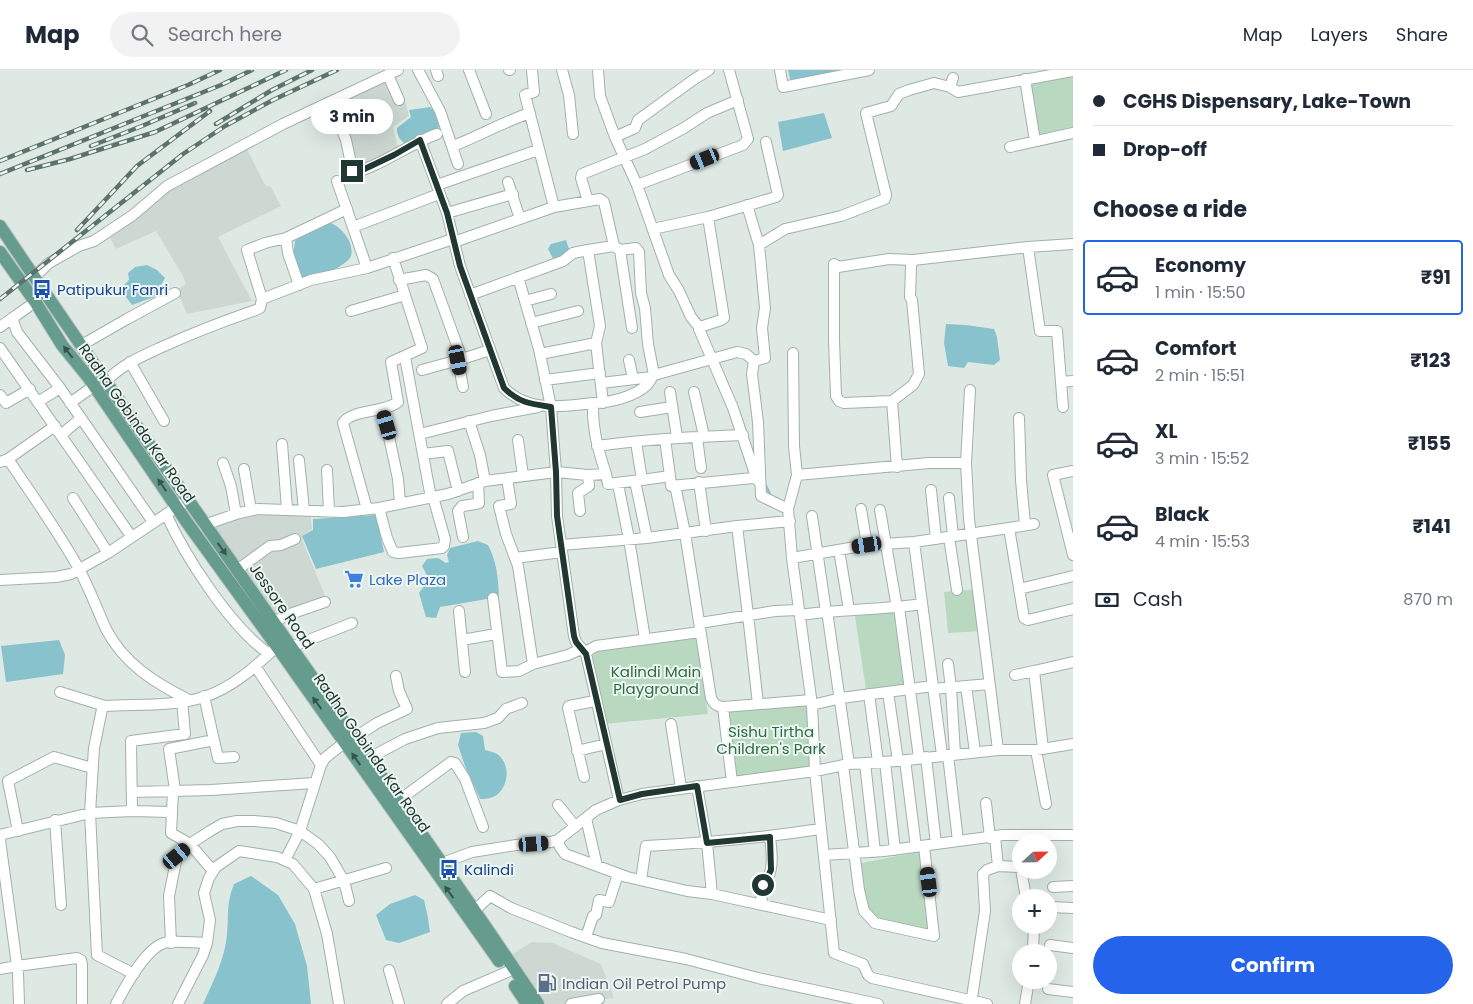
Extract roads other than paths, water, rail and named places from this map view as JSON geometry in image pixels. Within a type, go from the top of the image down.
[{"type":"main road","name":"Jessore Road","points":[[0,226],[80,346],[96,379],[188,500],[273,622],[281,647],[350,740],[369,758],[437,865],[475,910],[510,971],[538,1004]]},
{"type":"main road","name":"Radha Gobinda Kar Road","points":[[0,252],[62,345],[96,379],[171,510],[281,647]]},
{"type":"main road","name":"Radha Gobinda Kar Road","points":[[350,740],[510,971],[527,1004]]},
{"type":"street","points":[[418,70],[440,111],[458,164]]},
{"type":"street","points":[[469,70],[486,114]]},
{"type":"street","points":[[532,70],[534,92],[525,95],[554,207]]},
{"type":"street","points":[[562,70],[569,95],[573,134]]},
{"type":"street","points":[[598,70],[600,96],[615,137],[637,185],[669,275],[691,317],[699,327],[710,358],[743,435],[761,496],[788,509]]},
{"type":"street","points":[[615,137],[635,128],[638,120],[710,70]]},
{"type":"street","points":[[637,185],[746,144],[748,139],[729,70]]},
{"type":"street","points":[[780,70],[783,87],[869,70]]},
{"type":"street","points":[[759,245],[785,229],[841,216],[885,199],[886,195],[866,113],[891,106],[899,94],[934,83],[952,83],[958,92],[1073,71]]},
{"type":"street","points":[[34,277],[48,263],[79,246],[94,242],[133,215],[167,186],[283,124],[393,72],[399,100]]},
{"type":"street","points":[[1025,80],[1035,141]]},
{"type":"street","points":[[588,201],[581,178],[582,174],[626,158],[684,128],[707,112],[738,100]]},
{"type":"street","points":[[330,102],[346,140],[353,173],[394,155],[420,140],[437,134]]},
{"type":"street","points":[[453,146],[530,112]]},
{"type":"street","points":[[1010,147],[1073,133]]},
{"type":"street","points":[[420,140],[447,213],[453,240],[470,295],[504,388],[513,397],[522,402],[548,406]]},
{"type":"street","points":[[653,230],[776,197],[778,195],[766,142]]},
{"type":"street","points":[[353,227],[438,189],[538,150]]},
{"type":"street","points":[[337,181],[367,268]]},
{"type":"street","points":[[508,182],[520,219]]},
{"type":"street","points":[[447,213],[513,194]]},
{"type":"street","points":[[262,299],[311,280],[367,268],[554,207],[600,199],[603,200],[617,248],[632,328]]},
{"type":"street","points":[[747,205],[759,245],[765,308],[762,328],[765,358],[754,361]]},
{"type":"street","points":[[70,403],[96,379],[130,362],[200,330],[260,308],[262,299],[248,250],[265,243],[286,238],[347,209]]},
{"type":"street","points":[[699,327],[724,318],[708,216]]},
{"type":"street","points":[[286,238],[288,253],[299,285]]},
{"type":"street","points":[[913,260],[910,266],[910,297],[912,300],[919,374],[913,385],[901,392],[892,401],[844,403],[839,401],[836,396],[834,264],[838,267],[889,259],[913,260],[1073,244]]},
{"type":"street","points":[[1028,247],[1040,331],[1057,331],[1063,407]]},
{"type":"street","points":[[420,434],[469,421],[548,406],[598,403],[635,393],[648,384],[653,376],[645,308],[641,293],[639,252],[636,248],[588,250],[573,253],[563,261],[470,295]]},
{"type":"street","points":[[588,250],[600,326],[596,343],[600,378],[598,403],[592,418],[597,446],[608,484],[670,476]]},
{"type":"street","points":[[367,509],[343,423],[350,416],[383,409],[398,402],[391,362],[421,350],[423,346],[393,258]]},
{"type":"street","points":[[400,280],[426,276],[433,279],[460,360],[463,387]]},
{"type":"street","points":[[518,277],[532,323],[545,380],[556,472],[557,516],[574,636],[583,652],[620,800]]},
{"type":"street","points":[[80,346],[176,293]]},
{"type":"street","points":[[525,301],[551,294]]},
{"type":"street","points":[[352,311],[405,295]]},
{"type":"street","points":[[0,327],[28,307]]},
{"type":"street","points":[[532,323],[578,310]]},
{"type":"street","points":[[12,318],[18,332],[82,418],[153,522]]},
{"type":"street","points":[[540,354],[596,343]]},
{"type":"street","points":[[0,348],[131,536]]},
{"type":"street","points":[[422,370],[490,350]]},
{"type":"street","points":[[545,380],[633,379],[653,376],[736,352],[746,354],[754,361]]},
{"type":"street","points":[[793,353],[794,446],[797,475],[788,509],[792,558],[812,702],[820,829],[834,954],[863,964],[872,978],[972,1003],[988,1004]]},
{"type":"street","points":[[379,508],[393,552],[442,548],[444,546],[444,539],[432,497],[423,454],[405,357]]},
{"type":"street","points":[[629,360],[633,379]]},
{"type":"street","points":[[754,361],[752,374],[758,422],[760,467],[757,479],[761,496]]},
{"type":"street","points":[[130,362],[164,421]]},
{"type":"street","points":[[1061,382],[1073,381]]},
{"type":"street","points":[[38,402],[60,388]]},
{"type":"street","points":[[0,395],[6,404],[30,390]]},
{"type":"street","points":[[970,390],[966,463],[969,519],[998,750]]},
{"type":"street","points":[[670,392],[678,437]]},
{"type":"street","points":[[694,392],[701,437],[701,468]]},
{"type":"street","points":[[892,401],[897,467]]},
{"type":"street","points":[[640,412],[672,407]]},
{"type":"street","points":[[383,409],[398,479],[400,503]]},
{"type":"street","points":[[82,418],[4,460],[79,570],[108,631],[126,657],[139,671],[185,701]]},
{"type":"street","points":[[792,558],[867,545],[914,542],[1030,524],[1020,480],[1019,418]]},
{"type":"street","points":[[463,537],[458,512],[462,506],[479,502],[482,482],[480,455],[469,421]]},
{"type":"street","points":[[597,446],[678,437],[743,435]]},
{"type":"street","points":[[665,439],[671,486],[699,482],[757,479]]},
{"type":"street","points":[[518,440],[523,476]]},
{"type":"street","points":[[636,442],[638,480],[647,538]]},
{"type":"street","points":[[282,444],[287,509]]},
{"type":"street","points":[[423,454],[448,452],[458,490]]},
{"type":"street","points":[[299,460],[304,510]]},
{"type":"street","points":[[797,475],[929,463],[966,463]]},
{"type":"street","points":[[223,464],[231,486],[236,514]]},
{"type":"street","points":[[244,469],[250,510]]},
{"type":"street","points":[[327,470],[329,511]]},
{"type":"street","points":[[1073,470],[1053,475],[1073,555]]},
{"type":"street","points":[[204,524],[250,510],[287,509],[343,512],[379,508],[432,497],[482,482],[523,476],[556,472],[588,475],[606,474]]},
{"type":"street","points":[[580,511],[578,493],[588,486],[588,475]]},
{"type":"street","points":[[507,478],[511,504],[499,506],[506,534],[518,566],[533,664]]},
{"type":"street","points":[[699,482],[706,531]]},
{"type":"street","points":[[618,484],[629,538],[645,639]]},
{"type":"street","points":[[675,485],[686,533],[711,698],[716,706],[812,702],[910,689],[951,688],[989,684]]},
{"type":"street","points":[[931,490],[936,539]]},
{"type":"street","points":[[73,498],[108,553]]},
{"type":"street","points":[[949,498],[957,590]]},
{"type":"street","points":[[0,580],[56,577],[71,574],[108,553],[188,500]]},
{"type":"street","points":[[862,509],[867,545]]},
{"type":"street","points":[[171,510],[174,532],[233,620],[258,646],[281,647]]},
{"type":"street","points":[[880,510],[898,607],[936,844]]},
{"type":"street","points":[[812,516],[840,698],[854,853],[864,910],[875,923],[934,936],[920,846],[888,692]]},
{"type":"street","points":[[515,558],[561,548],[629,538],[647,538],[790,521]]},
{"type":"street","points":[[736,526],[758,704]]},
{"type":"street","points":[[1009,528],[1024,618],[1028,620],[1073,609]]},
{"type":"street","points":[[237,570],[270,546],[281,545],[294,539]]},
{"type":"street","points":[[914,542],[933,688],[948,755],[958,841]]},
{"type":"street","points":[[838,550],[849,610]]},
{"type":"street","points":[[1019,589],[1073,576]]},
{"type":"street","points":[[493,598],[502,672],[519,671],[533,664],[583,652],[596,646],[645,639],[748,615],[827,612],[922,604]]},
{"type":"street","points":[[273,622],[325,602]]},
{"type":"street","points":[[459,611],[465,672]]},
{"type":"street","points":[[60,692],[105,706],[185,701],[204,696],[244,676],[281,647],[352,623]]},
{"type":"street","points":[[462,640],[496,634]]},
{"type":"street","points":[[948,664],[951,688],[948,755]]},
{"type":"street","points":[[1015,675],[1072,665]]},
{"type":"street","points":[[255,666],[321,765]]},
{"type":"street","points":[[1034,671],[1039,749],[1046,804]]},
{"type":"street","points":[[285,860],[300,831],[314,783],[325,758],[377,723],[407,710],[396,676]]},
{"type":"street","points":[[966,686],[975,752]]},
{"type":"street","points":[[869,694],[882,762],[894,850]]},
{"type":"street","points":[[204,696],[218,758],[234,757]]},
{"type":"street","points":[[584,778],[568,706],[595,700]]},
{"type":"street","points":[[132,811],[131,741],[185,734],[185,701]]},
{"type":"street","points":[[369,758],[405,739],[423,732],[438,728],[484,723],[498,718],[506,709],[522,703]]},
{"type":"street","points":[[105,706],[100,716],[92,768],[90,812],[97,955],[134,974]]},
{"type":"street","points":[[723,707],[732,782]]},
{"type":"street","points":[[671,724],[681,788]]},
{"type":"street","points":[[213,871],[190,844],[171,833],[174,791],[169,748],[214,740]]},
{"type":"street","points":[[577,751],[606,744]]},
{"type":"street","points":[[437,865],[472,852],[558,840],[596,810],[620,800],[642,794],[865,763],[902,761],[998,750],[1039,749],[1073,744],[1073,750]]},
{"type":"street","points":[[18,831],[8,781],[54,757],[92,768]]},
{"type":"street","points":[[398,801],[451,762],[455,763],[465,779],[483,827]]},
{"type":"street","points":[[865,763],[875,852]]},
{"type":"street","points":[[132,792],[211,790],[314,783]]},
{"type":"street","points":[[697,786],[707,843],[712,894]]},
{"type":"street","points":[[986,803],[998,866]]},
{"type":"street","points":[[558,805],[575,826]]},
{"type":"street","points":[[0,835],[90,812],[171,812]]},
{"type":"street","points":[[586,818],[598,866]]},
{"type":"street","points":[[55,820],[62,905]]},
{"type":"street","points":[[171,942],[169,896],[177,856],[190,844],[222,824],[236,821],[254,821],[276,823],[300,831],[318,844],[330,857],[344,881],[349,902]]},
{"type":"street","points":[[641,880],[646,846],[770,837],[820,829]]},
{"type":"street","points":[[824,855],[894,850],[1003,836],[1073,835]]},
{"type":"street","points":[[763,905],[760,899],[763,885],[771,870],[770,837]]},
{"type":"street","points":[[0,840],[17,966],[20,1004]]},
{"type":"street","points":[[558,840],[565,854],[618,874],[687,891],[712,894],[831,920]]},
{"type":"street","points":[[178,1004],[203,955],[207,943],[210,920],[204,893],[216,867],[239,852],[258,853],[285,860],[293,864],[314,889],[327,934],[339,1004]]},
{"type":"street","points":[[972,1003],[985,912],[983,874],[987,870],[998,866],[1018,867],[1024,889]]},
{"type":"street","points":[[314,889],[386,868]]},
{"type":"street","points":[[586,937],[593,916],[596,915],[599,900],[609,902],[618,874]]},
{"type":"street","points":[[1053,887],[1073,886]]},
{"type":"street","points":[[475,910],[490,896],[511,908],[586,937],[631,949],[686,959],[839,1000],[878,1004]]},
{"type":"street","points":[[1057,907],[1073,908]]},
{"type":"street","points":[[116,1004],[139,965],[155,948],[161,944],[171,942],[207,943]]},
{"type":"street","points":[[1057,946],[1073,948]]},
{"type":"street","points":[[0,969],[77,958],[81,960],[82,964],[82,1004]]},
{"type":"street","points":[[389,970],[399,1004]]},
{"type":"street","points":[[447,1004],[463,991],[510,971]]},
{"type":"street","points":[[1025,1004],[1028,989]]},
{"type":"street","points":[[1048,989],[1073,992]]},
{"type":"street","points":[[571,1004],[599,999]]},
{"type":"water","points":[[788,70],[853,70],[791,82]]},
{"type":"water","points":[[430,107],[435,112],[439,127],[433,134],[406,144],[399,137],[397,128],[411,117],[409,110]]},
{"type":"water","points":[[824,113],[832,138],[783,151],[778,122]]},
{"type":"water","points":[[326,222],[336,226],[345,234],[351,245],[351,256],[349,260],[339,267],[326,273],[308,278],[302,277],[294,266],[295,241],[302,232]]},
{"type":"water","points":[[566,240],[571,255],[555,262],[548,249],[551,244]]},
{"type":"water","points":[[147,265],[157,270],[165,278],[154,297],[132,305],[120,289],[129,280],[128,273],[135,267]]},
{"type":"water","points":[[946,324],[994,329],[1000,360],[994,365],[968,362],[964,368],[948,366],[944,343]]},
{"type":"water","points":[[376,515],[384,552],[316,569],[302,536],[313,530],[313,519]]},
{"type":"water","points":[[478,541],[488,545],[493,558],[499,597],[440,607],[436,618],[426,617],[419,593],[429,579],[422,566],[427,559],[438,558],[446,563],[449,562],[447,555],[450,548]]},
{"type":"water","points":[[59,640],[65,655],[63,674],[6,682],[1,646]]},
{"type":"water","points":[[476,732],[483,736],[485,750],[497,754],[504,762],[506,768],[505,784],[497,795],[493,797],[480,799],[458,745],[461,733]]},
{"type":"water","points":[[251,876],[278,895],[295,924],[307,966],[311,1004],[203,1004],[224,952],[231,891],[234,884]]},
{"type":"water","points":[[415,895],[424,900],[430,932],[399,943],[386,940],[376,915],[390,904]]},
{"type":"waterway","points":[[765,484],[770,494]]},
{"type":"railway","points":[[0,161],[188,85],[220,70]]},
{"type":"railway","points":[[0,174],[221,85],[252,70]]},
{"type":"railway","points":[[27,170],[70,159],[155,132],[286,70]]},
{"type":"railway","points":[[216,124],[272,90],[312,70]]},
{"type":"railway","points":[[0,299],[183,154],[225,126],[273,100],[337,70]]},
{"type":"railway","points":[[91,146],[195,103]]},
{"type":"railway","points":[[77,230],[137,166],[210,111]]},
{"type":"place","name":"Patipukur Fanri","points":[[42,289]]},
{"type":"place","name":"Lake Plaza","points":[[354,579]]},
{"type":"place","name":"Kalindi","points":[[449,869]]},
{"type":"place","name":"Indian Oil Petrol Pump","points":[[547,983]]},
{"type":"park label","name":"Kalindi Main Playground","points":[[656,680]]},
{"type":"park label","name":"Sishu Tirtha Children's Park","points":[[771,740]]}]
